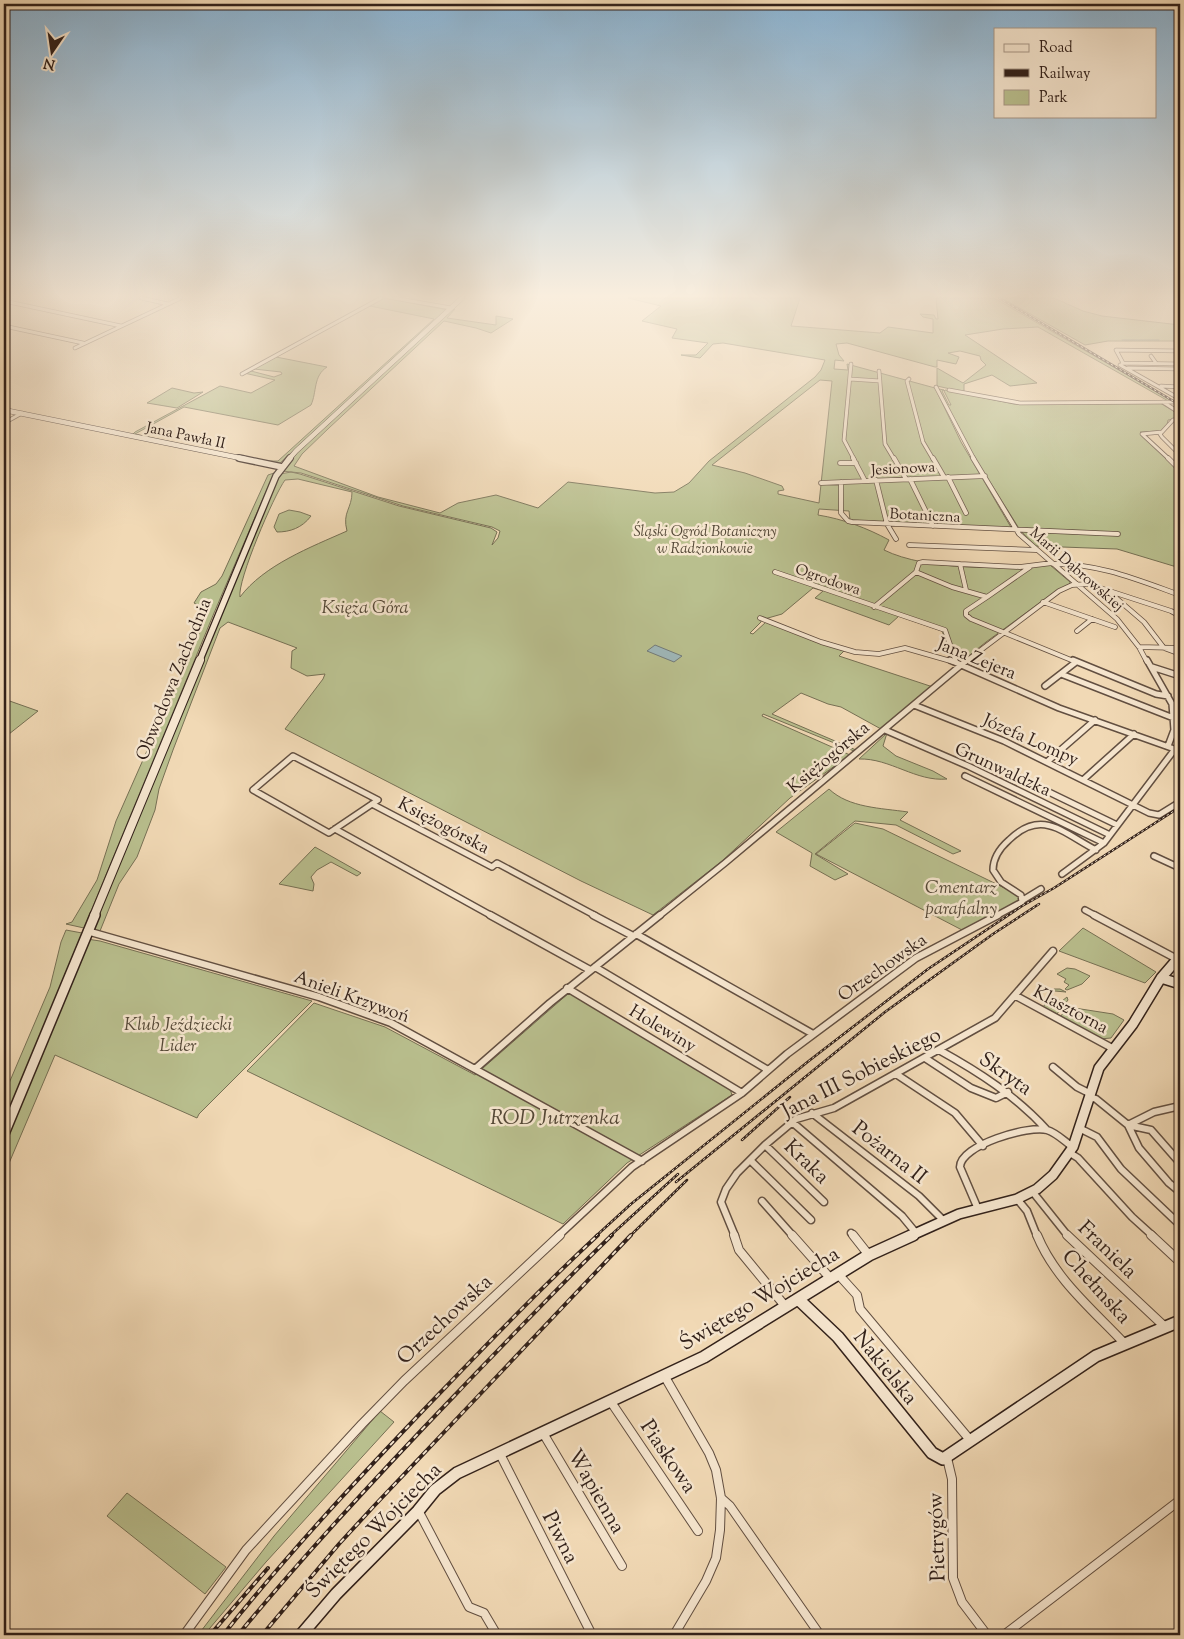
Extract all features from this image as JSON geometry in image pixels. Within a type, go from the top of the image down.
[{"type":"main road","name":"Obwodowa Zachodnia","points":[[4,1134],[268,491],[281,468],[296,452],[379,374]]},
{"type":"main road","name":"Jana Pawła II","points":[[4,410],[281,468]]},
{"type":"main road","points":[[272,465],[281,463],[296,452]]},
{"type":"main road","name":"Jana Pawła II","points":[[245,460],[281,468]]},
{"type":"main road","name":"Świętego Wojciecha","points":[[300,1635],[336,1594],[418,1511],[435,1490],[457,1473],[664,1377],[704,1356],[869,1255],[959,1214],[1017,1198],[1032,1191],[1053,1175],[1072,1150],[1081,1129],[1099,1068],[1112,1048],[1133,1024],[1161,978],[1179,957]]},
{"type":"main road","points":[[1161,978],[1180,984]]},
{"type":"main road","name":"Nakielska","points":[[798,1299],[838,1337],[932,1453],[945,1458]]},
{"type":"main road","points":[[945,1458],[1096,1356],[1180,1321]]},
{"type":"street","points":[[850,374],[844,440],[865,481]]},
{"type":"street","points":[[879,374],[885,444],[908,479],[933,526]]},
{"type":"street","points":[[1137,374],[1180,400]]},
{"type":"street","points":[[850,379],[880,381]]},
{"type":"street","points":[[909,379],[907,381],[923,442],[946,477],[966,513]]},
{"type":"street","points":[[1158,386],[1180,387]]},
{"type":"street","name":"Marii Dąbrowskiej","points":[[936,387],[964,443],[1016,530],[1036,550],[1116,619],[1139,647],[1172,704],[1180,712]]},
{"type":"street","points":[[949,390],[1020,403],[1163,402],[1180,400]]},
{"type":"street","points":[[1163,402],[1180,413]]},
{"type":"street","points":[[4,423],[22,413]]},
{"type":"street","points":[[1180,419],[1173,420],[1160,434],[1180,456]]},
{"type":"street","points":[[1162,432],[1142,434],[1180,470]]},
{"type":"street","points":[[840,463],[856,463]]},
{"type":"street","name":"Jesionowa","points":[[821,483],[985,476]]},
{"type":"street","points":[[876,480],[887,524],[896,539]]},
{"type":"street","name":"Botaniczna","points":[[841,482],[840,510],[843,517],[850,522],[1118,534]]},
{"type":"street","points":[[909,545],[1036,550]]},
{"type":"street","name":"Ogrodowa","points":[[874,607],[916,572],[920,563],[923,562],[1031,566],[1066,562],[1093,566],[1180,595]]},
{"type":"street","points":[[960,564],[966,590]]},
{"type":"street","name":"Ogrodowa","points":[[1003,632],[971,619],[966,615],[966,611],[1031,566]]},
{"type":"street","name":"Ogrodowa","points":[[775,572],[945,630],[956,662]]},
{"type":"street","points":[[916,572],[952,587],[987,597]]},
{"type":"street","points":[[1076,584],[1088,584],[1106,589],[1171,610],[1180,616]]},
{"type":"street","name":"Księżogórska","points":[[475,1069],[567,988],[725,863],[1003,632],[1059,591],[1076,584]]},
{"type":"street","points":[[1106,589],[1144,622],[1164,648],[1180,654]]},
{"type":"street","points":[[1043,602],[1114,627]]},
{"type":"street","name":"Jana Zejera","points":[[760,618],[821,642],[859,653],[879,654],[905,648],[956,662],[1059,708],[1177,750]]},
{"type":"street","points":[[1077,631],[1092,619]]},
{"type":"street","points":[[1003,632],[1156,694],[1168,696]]},
{"type":"street","points":[[1139,647],[1180,648]]},
{"type":"street","points":[[1045,686],[1076,662]]},
{"type":"street","points":[[1152,667],[1180,676]]},
{"type":"street","points":[[1061,674],[1176,719]]},
{"type":"street","points":[[1168,746],[1173,737],[1176,719],[1172,704]]},
{"type":"street","name":"Józefa Lompy","points":[[914,705],[1048,761],[1149,813],[1159,815],[1180,802]]},
{"type":"street","points":[[1048,761],[1095,720]]},
{"type":"street","name":"Grunwaldzka","points":[[884,730],[968,766],[1110,834]]},
{"type":"street","points":[[1084,778],[1134,734]]},
{"type":"street","points":[[962,750],[1117,825]]},
{"type":"street","points":[[1062,874],[1104,843],[1177,750]]},
{"type":"street","name":"Księżogórska","points":[[293,756],[378,800],[335,829],[329,832],[253,790],[293,756]]},
{"type":"street","points":[[965,776],[1104,843]]},
{"type":"street","name":"Księżogórska","points":[[372,804],[492,867],[497,864],[635,935]]},
{"type":"street","points":[[1022,901],[1021,895],[999,881],[993,870],[993,861],[998,853],[1021,829],[1030,824],[1046,824],[1096,850]]},
{"type":"street","name":"Księżogórska","points":[[335,829],[592,968]]},
{"type":"street","points":[[1154,856],[1180,868]]},
{"type":"street","name":"Orzechowska","points":[[184,1635],[246,1550],[390,1395],[619,1179],[642,1161],[742,1093],[813,1034],[916,958],[1041,889]]},
{"type":"street","points":[[1085,910],[1179,957]]},
{"type":"street","name":"Anieli Krzywoń","points":[[87,932],[319,997],[391,1023],[642,1161]]},
{"type":"street","points":[[635,935],[813,1034]]},
{"type":"street","name":"Jana III Sobieskiego","points":[[785,1306],[739,1250],[721,1202],[723,1194],[737,1173],[792,1122],[812,1113],[834,1108],[995,1018],[1053,951]]},
{"type":"street","points":[[592,968],[768,1070]]},
{"type":"street","name":"Holewiny","points":[[567,988],[742,1093]]},
{"type":"street","name":"Klasztorna","points":[[1016,996],[1112,1048]]},
{"type":"street","name":"Skryta","points":[[939,1050],[972,1068],[1008,1092],[1033,1114],[1047,1130],[1072,1150],[1132,1217],[1180,1262]]},
{"type":"street","points":[[925,1058],[971,1088],[996,1098],[1008,1092]]},
{"type":"street","points":[[1053,1067],[1128,1124],[1151,1130],[1180,1163]]},
{"type":"street","points":[[896,1074],[955,1113],[982,1146]]},
{"type":"street","points":[[1128,1124],[1154,1112],[1180,1106]]},
{"type":"street","name":"Pożarna II","points":[[812,1113],[919,1196],[944,1221]]},
{"type":"street","points":[[792,1122],[902,1216],[916,1234]]},
{"type":"street","points":[[1128,1124],[1139,1148],[1180,1192]]},
{"type":"street","points":[[1081,1129],[1097,1136],[1120,1168],[1180,1225]]},
{"type":"street","points":[[978,1209],[960,1169],[963,1155],[1022,1131],[1047,1130]]},
{"type":"street","name":"Kraka","points":[[765,1145],[824,1202]]},
{"type":"street","points":[[750,1160],[811,1220]]},
{"type":"street","name":"Franiela","points":[[1032,1191],[1071,1240],[1165,1327]]},
{"type":"street","name":"Chełmska","points":[[1017,1198],[1027,1211],[1046,1255],[1056,1272],[1124,1344]]},
{"type":"street","points":[[762,1200],[834,1276],[857,1295],[860,1310],[971,1441]]},
{"type":"street","points":[[851,1233],[869,1255]]},
{"type":"street","points":[[664,1377],[709,1453],[716,1470],[721,1498],[720,1530],[716,1558],[706,1582],[674,1635]]},
{"type":"street","name":"Piaskowa","points":[[610,1402],[698,1531]]},
{"type":"street","name":"Wapienna","points":[[543,1433],[622,1566]]},
{"type":"street","name":"Piwna","points":[[499,1454],[592,1635]]},
{"type":"street","name":"Pietrygów","points":[[945,1458],[952,1479],[953,1578],[955,1590],[971,1616],[987,1635]]},
{"type":"street","points":[[721,1498],[730,1506],[820,1635]]},
{"type":"street","points":[[1004,1635],[1180,1500]]},
{"type":"street","points":[[418,1511],[469,1607],[480,1609],[485,1613],[497,1635]]},
{"type":"green space","points":[[251,374],[274,377],[281,374],[320,374],[311,405],[278,425],[184,407],[135,434],[257,461],[278,461],[373,374],[377,374],[280,463],[254,462],[233,458],[133,434],[220,386],[251,393],[275,380]]},
{"type":"green space","points":[[381,374],[387,374],[302,454],[294,466],[378,497],[440,513],[458,503],[496,495],[538,508],[568,482],[655,493],[674,492],[689,483],[709,461],[817,374],[885,374],[935,388],[961,442],[1012,529],[850,520],[849,511],[819,509],[818,515],[846,522],[889,540],[884,550],[902,557],[921,562],[966,567],[988,568],[1050,565],[1070,584],[1056,591],[961,662],[953,660],[942,631],[899,616],[889,625],[815,598],[823,591],[813,588],[782,614],[761,620],[750,633],[753,634],[766,622],[844,651],[839,656],[933,687],[881,729],[841,707],[801,693],[772,714],[856,750],[854,751],[763,714],[762,716],[850,755],[790,798],[722,861],[653,915],[581,881],[285,729],[325,674],[307,676],[291,668],[292,651],[297,648],[228,622],[220,628],[173,750],[159,789],[155,810],[137,857],[119,884],[100,931],[92,929],[270,493],[280,474],[291,472],[300,474],[399,506],[491,528],[497,532],[492,545],[498,538],[500,531],[492,527],[403,506],[301,473],[282,471],[302,447]],"holes":[[[820,380],[832,381],[819,503],[778,494],[778,491],[784,490],[782,486],[745,473],[712,465]],[[298,479],[352,492],[351,503],[346,515],[347,531],[304,550],[275,566],[262,575],[240,597],[244,574],[257,538],[285,480]]]},
{"type":"green space","points":[[937,374],[948,374],[963,383],[974,374],[1024,374],[1037,383],[1010,386],[992,375],[964,384],[964,392],[937,386]]},
{"type":"green space","points":[[1122,374],[1127,374],[1169,399],[1170,402]]},
{"type":"green space","points":[[172,388],[194,393],[203,392],[177,408],[147,403]]},
{"type":"green space","points":[[939,389],[944,390],[942,391],[949,405],[951,405],[945,390],[1014,404],[1160,403],[1180,415],[1180,418],[1168,420],[1167,425],[1161,431],[1140,432],[1180,472],[1180,568],[1117,549],[1035,546],[1020,530],[972,453]]},
{"type":"green space","points":[[274,473],[84,928],[66,924],[72,922],[97,880],[116,821],[207,615],[207,610],[194,603],[201,592],[216,584],[222,576],[268,475]]},
{"type":"green space","points":[[289,510],[311,516],[304,524],[296,528],[277,532],[274,527],[279,514]]},
{"type":"green space","points":[[4,699],[38,711],[4,738]]},
{"type":"green space","points":[[887,733],[883,746],[896,756],[933,771],[947,779],[925,777],[881,762],[859,759]]},
{"type":"green space","points":[[829,789],[856,804],[908,812],[900,820],[961,851],[953,854],[896,825],[855,821],[815,854],[848,874],[835,880],[810,866],[812,853],[776,832]]},
{"type":"green space","name":"Cmentarz parafialny","points":[[855,823],[883,829],[1019,895],[1021,900],[962,930],[816,854]]},
{"type":"green space","points":[[315,847],[361,873],[357,876],[331,862],[317,870],[311,877],[314,884],[313,891],[279,884]]},
{"type":"green space","points":[[1083,928],[1156,972],[1145,983],[1059,951]]},
{"type":"green space","points":[[66,930],[82,933],[4,1122],[4,1095],[50,987],[61,942]]},
{"type":"green space","name":"Klub Jeździecki Lider","points":[[87,939],[100,941],[312,1001],[197,1118],[55,1055],[4,1175],[4,1145]]},
{"type":"green space","points":[[1067,968],[1075,969],[1090,976],[1082,984],[1067,990],[1065,989],[1069,985],[1064,982],[1066,979],[1057,974]]},
{"type":"green space","points":[[1054,989],[1066,992],[1055,991],[1052,994],[1053,998],[1062,1001],[1067,997],[1068,1000],[1057,1014],[1043,1007],[1049,999],[1048,993]]},
{"type":"green space","name":"ROD Jutrzenka","points":[[570,992],[730,1089],[732,1095],[627,1163],[563,1224],[247,1071],[314,1003],[385,1027],[475,1075]]},
{"type":"green space","points":[[1068,1007],[1113,1014],[1124,1020],[1111,1038],[1100,1039],[1060,1017]]},
{"type":"green space","points":[[380,1411],[394,1422],[266,1562],[204,1635],[198,1635],[274,1536]]},
{"type":"green space","points":[[127,1493],[226,1567],[205,1594],[107,1516]]},
{"type":"water","points":[[655,645],[682,656],[674,662],[647,651]]},
{"type":"railway","points":[[1128,374],[1180,405]]},
{"type":"railway","points":[[596,1236],[631,1204],[810,1060],[928,969],[1022,906],[1054,888],[1180,807]]},
{"type":"railway","points":[[676,1182],[885,1012],[993,934],[1039,904]]},
{"type":"railway","points":[[742,1140],[790,1097]]},
{"type":"railway","points":[[610,1236],[678,1174]]},
{"type":"railway","points":[[631,1235],[687,1180]]},
{"type":"railway","points":[[223,1635],[327,1513],[382,1454],[516,1314],[598,1235]]},
{"type":"railway","points":[[238,1635],[372,1482],[533,1314],[612,1235]]},
{"type":"railway","points":[[262,1635],[339,1544],[374,1506],[631,1235]]},
{"type":"railway","points":[[210,1635],[268,1568]]},
{"type":"park label","name":"Śląski Ogród Botaniczny w Radzionkowie","points":[[705,540]]},
{"type":"park label","name":"Księża Góra","points":[[365,607]]}]
